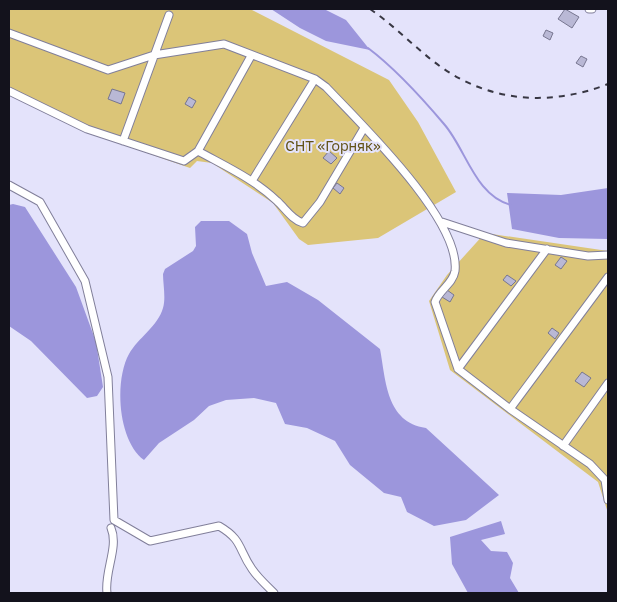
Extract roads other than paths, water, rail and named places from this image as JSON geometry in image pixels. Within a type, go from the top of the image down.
[{"type":"street","points":[[122,141],[169,15]]},
{"type":"street","points":[[9,33],[108,70],[154,55],[224,44],[315,80],[326,87],[401,167],[442,222],[450,244],[455,270],[453,279],[438,293],[434,302],[458,369],[510,409],[590,464],[605,480],[608,495]]},
{"type":"street","points":[[9,91],[87,129],[184,161],[198,152],[252,56]]},
{"type":"street","points":[[252,181],[315,80]]},
{"type":"street","points":[[198,152],[252,181],[298,221],[303,222],[320,202],[364,128]]},
{"type":"street","points":[[9,185],[40,202],[85,280],[108,377],[114,520],[150,541],[218,526],[230,532],[240,544],[244,558],[254,572],[274,593]]},
{"type":"street","points":[[442,222],[506,243],[588,256],[608,255]]},
{"type":"street","points":[[458,369],[547,249]]},
{"type":"street","points":[[510,409],[608,278]]},
{"type":"street","points":[[563,446],[608,383]]},
{"type":"street","points":[[107,593],[105,582],[115,538],[111,528]]},
{"type":"waterway","points":[[368,48],[399,74],[444,124],[488,192],[499,200],[511,205]]},
{"type":"railway","points":[[370,9],[441,67],[481,88],[501,94],[544,98],[565,96],[608,84]]},
{"type":"park label","name":"СНТ «Горняк»","points":[[333,145]]}]
